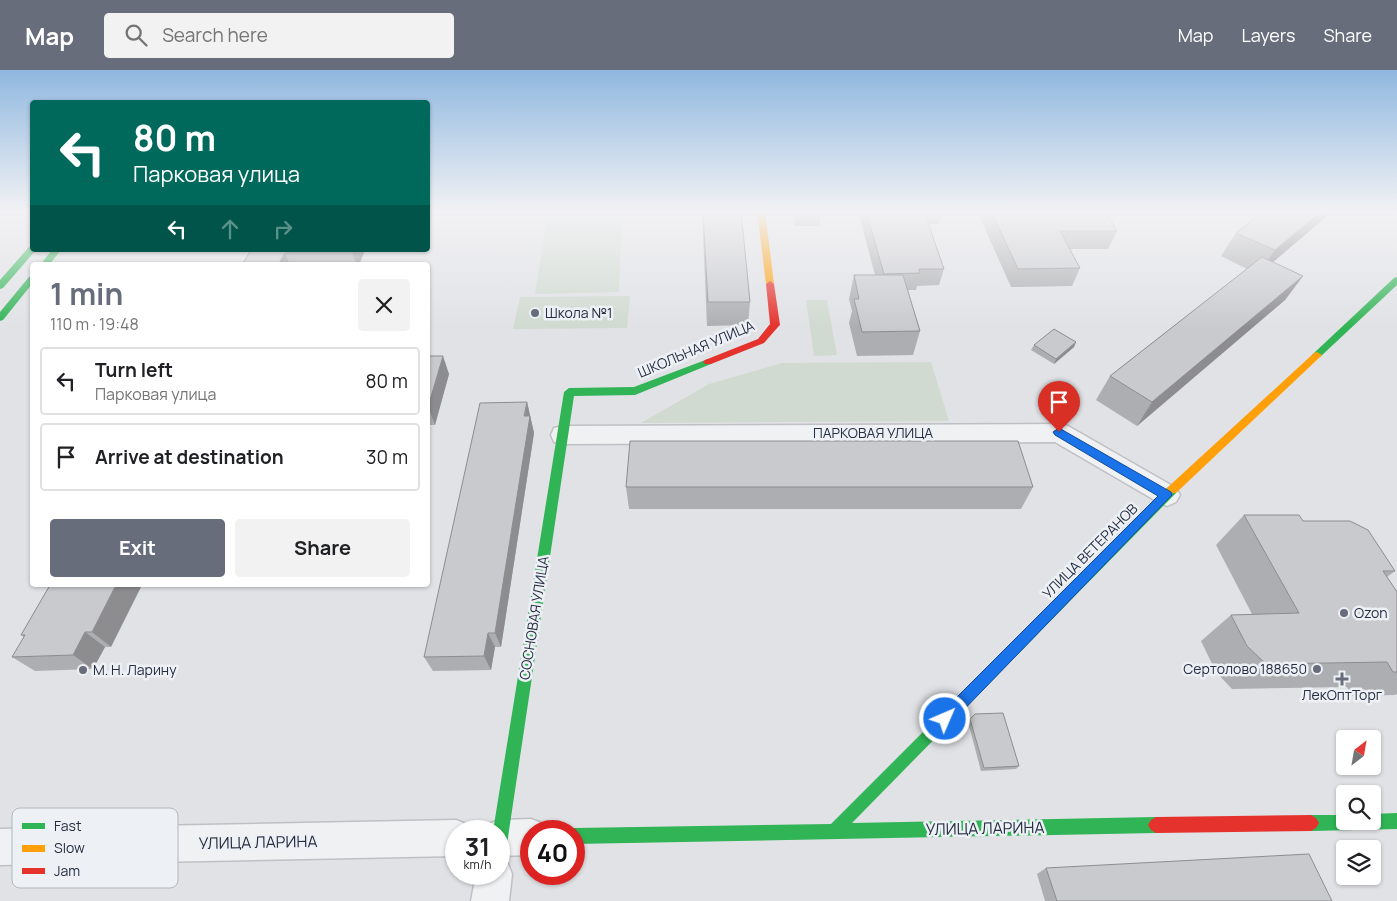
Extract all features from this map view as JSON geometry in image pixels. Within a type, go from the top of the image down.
[{"type":"street","name":"ШКОЛЬНАЯ УЛИЦА","points":[[570,392],[635,391],[762,341],[775,326],[766,250]]},
{"type":"street","points":[[0,286],[30,251]]},
{"type":"street","points":[[47,262],[55,252]]},
{"type":"street","name":"УЛИЦА ВЕТЕРАНОВ","points":[[834,831],[1167,495],[1397,280]]},
{"type":"street","points":[[0,318],[30,281]]},
{"type":"street","name":"СОСНОВАЯ УЛИЦА","points":[[510,820],[570,392]]},
{"type":"street","name":"ПАРКОВАЯ УЛИЦА","points":[[563,435],[1059,432],[1167,495]]},
{"type":"street","name":"УЛИЦА ЛАРИНА","points":[[585,836],[1397,821]]},
{"type":"street","name":"УЛИЦА ЛАРИНА","points":[[178,843],[445,838]]},
{"type":"street","points":[[490,901],[492,885]]},
{"type":"shaded area","points":[[542,250],[621,250],[619,292],[535,294]]},
{"type":"shaded area","points":[[630,296],[627,328],[513,329],[520,297]]},
{"type":"shaded area","points":[[806,300],[827,300],[837,355],[814,356]]},
{"type":"shaded area","points":[[931,362],[949,421],[641,423],[709,384],[782,363]]},
{"type":"building","points":[[705,250],[745,250],[750,302],[708,302]]},
{"type":"building","points":[[877,250],[937,250],[944,269],[919,269],[920,273],[884,274]]},
{"type":"building","points":[[1009,250],[1070,250],[1080,268],[1018,269]]},
{"type":"building","points":[[250,252],[352,252],[285,253],[280,262],[244,262]]},
{"type":"building","points":[[1262,257],[1303,276],[1152,402],[1110,376]]},
{"type":"building","points":[[854,275],[903,275],[920,331],[862,332],[854,299],[859,299]]},
{"type":"building","points":[[1054,329],[1076,342],[1056,359],[1034,345]]},
{"type":"building","points":[[430,356],[443,356],[430,400]]},
{"type":"building","points":[[527,402],[524,416],[530,416],[495,633],[488,633],[484,656],[424,657],[480,403]]},
{"type":"building","points":[[630,441],[1018,441],[1033,487],[626,487]]},
{"type":"building","points":[[1244,515],[1299,515],[1303,521],[1350,521],[1368,530],[1395,571],[1383,571],[1397,592],[1397,672],[1393,672],[1387,662],[1266,664],[1247,646],[1231,615],[1299,613]]},
{"type":"building","points":[[49,587],[115,587],[92,632],[85,632],[73,655],[12,657],[25,635],[21,635]]},
{"type":"building","points":[[1003,713],[1019,766],[984,768],[970,719],[975,714]]},
{"type":"building","points":[[1309,854],[1332,901],[1057,901],[1046,868]]},
{"type":"traffic: fast","points":[[0,286],[30,251]]},
{"type":"traffic: fast","points":[[47,262],[55,252]]},
{"type":"traffic: fast","points":[[1317,355],[1397,280]]},
{"type":"traffic: fast","points":[[0,318],[30,281]]},
{"type":"traffic: fast","points":[[503,820],[569,392],[635,391],[708,362]]},
{"type":"traffic: fast","points":[[834,831],[1172,490]]},
{"type":"traffic: fast","points":[[1311,823],[1397,821]]},
{"type":"traffic: fast","points":[[585,836],[1156,825]]},
{"type":"traffic: slow","points":[[766,250],[770,284]]},
{"type":"traffic: slow","points":[[1172,490],[1317,355]]},
{"type":"traffic: jam","points":[[708,362],[761,341],[775,325],[770,284]]},
{"type":"traffic: jam","points":[[1156,825],[1311,823]]},
{"type":"place","name":"Школа №1","points":[[535,313]]},
{"type":"place","name":"Ozon","points":[[1344,613]]},
{"type":"place","name":"Сертолово 188650","points":[[1317,669]]},
{"type":"place","name":"М. Н. Ларину","points":[[83,670]]},
{"type":"place","name":"ЛекОптТорг","points":[[1342,679]]},
{"type":"route","points":[[945,719],[1167,495],[1059,432]]}]
